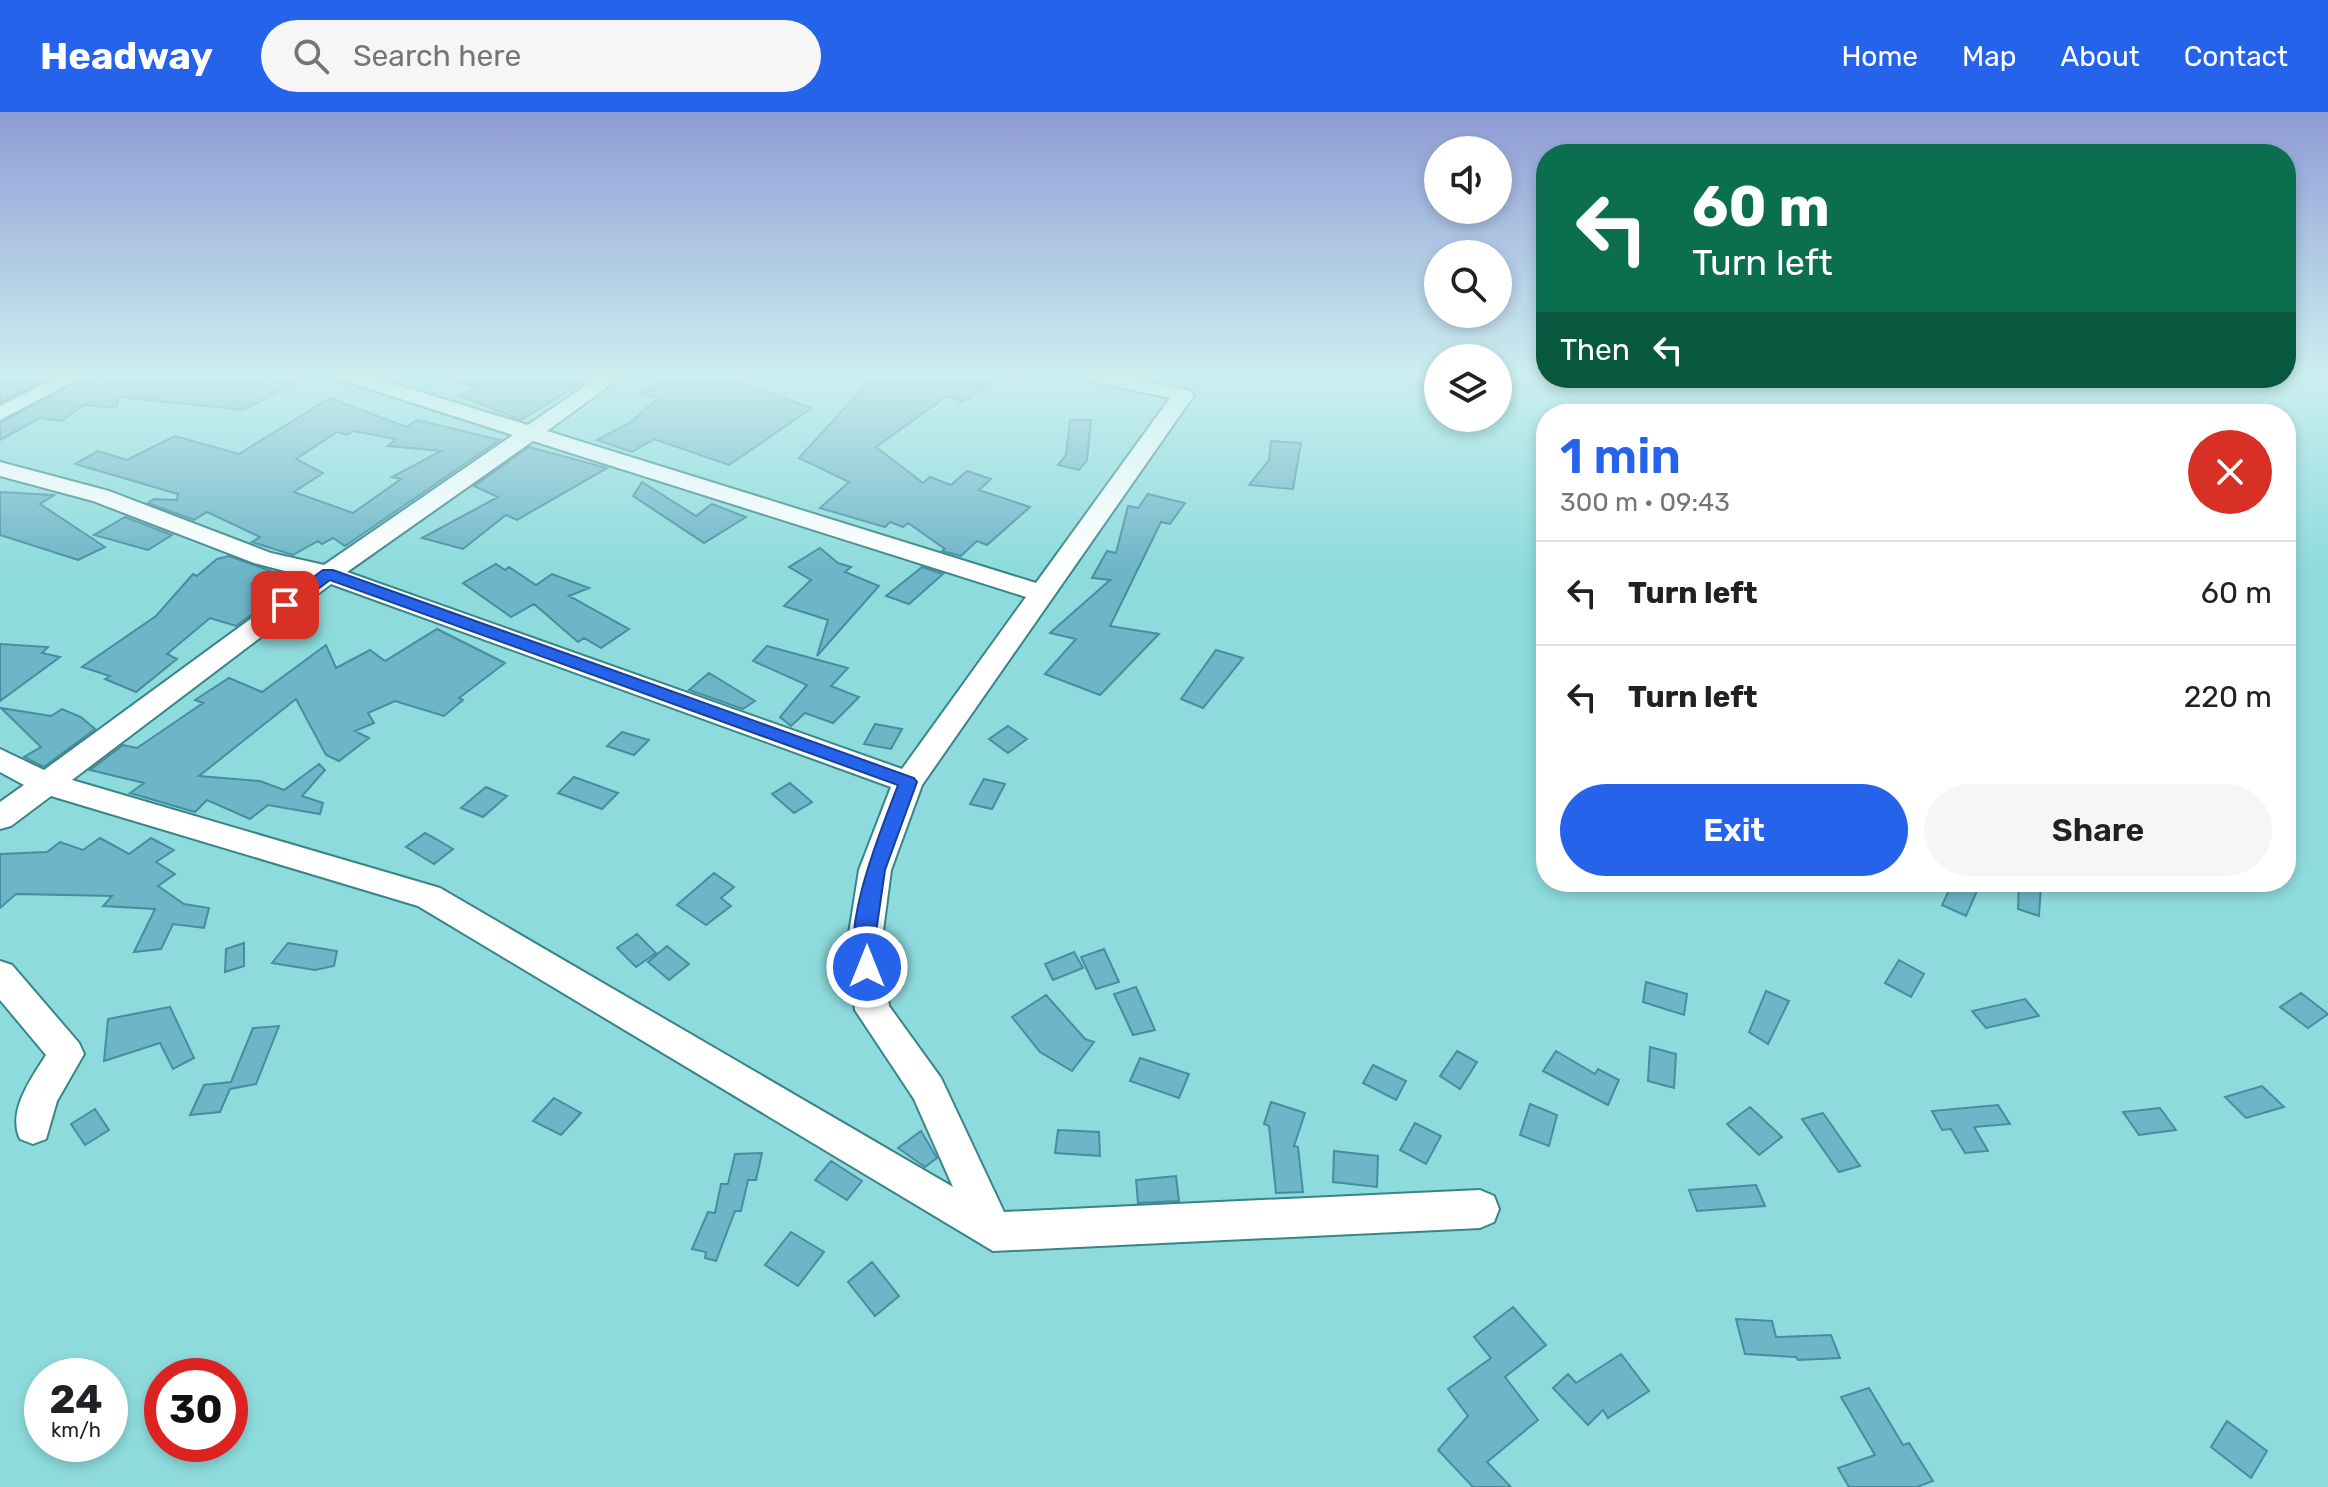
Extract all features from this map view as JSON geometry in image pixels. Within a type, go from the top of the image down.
[{"type":"street","points":[[0,818],[328,574],[518,439]]},
{"type":"street","points":[[551,439],[1040,593]]},
{"type":"street","points":[[993,1232],[928,1089],[872,1010],[864,946],[875,870],[908,782],[1151,439]]},
{"type":"street","points":[[0,469],[101,496],[263,558],[328,574],[908,782]]},
{"type":"street","points":[[0,759],[45,783],[429,897],[993,1232],[1480,1209]]},
{"type":"street","points":[[0,975],[66,1054],[40,1097],[33,1127]]},
{"type":"building","points":[[169,439],[186,439],[239,454],[263,439],[326,439],[296,459],[323,473],[294,492],[353,513],[401,479],[392,477],[441,451],[388,446],[396,439],[500,440],[345,546],[333,538],[322,544],[318,541],[293,555],[252,542],[260,537],[207,512],[194,520],[148,503],[154,499],[177,500],[178,494],[75,464],[98,451],[127,460]]},
{"type":"building","points":[[599,439],[654,439],[632,452]]},
{"type":"building","points":[[654,439],[767,439],[729,465]]},
{"type":"building","points":[[816,439],[887,439],[876,447],[923,483],[930,477],[951,485],[967,471],[991,479],[979,490],[1030,507],[987,545],[977,541],[961,556],[942,551],[945,549],[908,523],[903,527],[890,522],[885,527],[820,508],[849,482],[799,458]]},
{"type":"building","points":[[1068,439],[1089,439],[1087,460],[1079,470],[1058,465],[1066,455]]},
{"type":"building","points":[[1271,441],[1301,443],[1293,489],[1249,485],[1269,460]]},
{"type":"building","points":[[529,447],[607,468],[517,520],[506,515],[463,549],[422,538],[498,497],[474,486]]},
{"type":"building","points":[[642,482],[696,516],[712,504],[746,517],[704,543],[633,496]]},
{"type":"building","points":[[0,492],[54,495],[40,504],[105,547],[78,560],[0,535]]},
{"type":"building","points":[[1148,494],[1185,503],[1170,524],[1161,522],[1110,626],[1159,634],[1100,695],[1045,674],[1076,639],[1050,633],[1110,580],[1092,578],[1107,551],[1116,553],[1128,506],[1138,508]]},
{"type":"building","points":[[125,517],[172,535],[148,550],[94,535]]},
{"type":"building","points":[[820,548],[838,563],[851,567],[845,572],[879,586],[817,656],[828,620],[784,606],[811,580],[789,567]]},
{"type":"building","points":[[229,556],[271,571],[252,584],[286,589],[236,626],[210,618],[167,654],[177,659],[136,692],[105,679],[110,676],[82,667],[156,616],[193,574],[197,576],[217,559]]},
{"type":"building","points":[[496,564],[505,570],[509,567],[536,585],[552,574],[589,588],[569,596],[629,629],[601,648],[584,638],[578,642],[534,604],[511,617],[463,583]]},
{"type":"building","points":[[922,567],[943,574],[909,604],[886,596]]},
{"type":"building","points":[[437,629],[505,663],[459,698],[463,700],[444,716],[395,701],[368,713],[374,723],[355,731],[369,738],[339,761],[326,755],[296,699],[199,776],[260,781],[284,790],[319,764],[325,770],[302,796],[323,803],[320,814],[268,805],[250,819],[207,800],[195,812],[130,793],[144,783],[90,770],[123,745],[137,748],[203,703],[195,700],[229,678],[262,692],[326,645],[336,668],[370,650],[385,661]]},
{"type":"building","points":[[0,644],[48,647],[42,653],[60,657],[0,701]]},
{"type":"building","points":[[767,646],[848,668],[831,686],[859,697],[833,723],[805,713],[791,726],[780,717],[807,685],[753,661]]},
{"type":"building","points":[[1216,650],[1243,658],[1203,708],[1181,699]]},
{"type":"building","points":[[709,673],[755,701],[743,709],[689,690]]},
{"type":"building","points":[[1,708],[51,716],[62,709],[81,717],[95,729],[44,767],[24,757],[41,747]]},
{"type":"building","points":[[875,724],[902,729],[891,749],[864,744]]},
{"type":"building","points":[[1008,726],[1027,739],[1008,753],[989,739]]},
{"type":"building","points":[[622,732],[649,740],[634,755],[607,746]]},
{"type":"building","points":[[574,777],[618,793],[602,809],[558,793]]},
{"type":"building","points":[[984,779],[1005,784],[992,809],[970,804]]},
{"type":"building","points":[[790,783],[812,802],[794,813],[772,794]]},
{"type":"building","points":[[486,787],[507,796],[483,817],[461,808]]},
{"type":"building","points":[[425,833],[453,849],[434,864],[406,847]]},
{"type":"building","points":[[100,838],[129,854],[151,838],[174,850],[156,862],[175,874],[158,886],[184,904],[209,908],[204,928],[173,924],[161,949],[134,952],[155,909],[103,906],[112,896],[16,894],[0,908],[0,854],[47,852],[60,842],[83,850]]},
{"type":"building","points":[[714,873],[734,887],[721,898],[731,906],[706,925],[677,905]]},
{"type":"building","points":[[1948,892],[1977,892],[1966,916],[1942,905]]},
{"type":"building","points":[[2019,892],[2041,892],[2039,916],[2018,909]]},
{"type":"building","points":[[637,934],[656,953],[636,967],[617,948]]},
{"type":"building","points":[[244,943],[244,966],[225,972],[226,949]]},
{"type":"building","points":[[288,943],[337,951],[334,966],[315,970],[272,963]]},
{"type":"building","points":[[667,946],[689,964],[669,980],[648,962]]},
{"type":"building","points":[[1104,949],[1119,982],[1096,989],[1081,957]]},
{"type":"building","points":[[1074,952],[1083,968],[1053,980],[1045,964]]},
{"type":"building","points":[[1899,960],[1924,974],[1911,997],[1885,983]]},
{"type":"building","points":[[1646,982],[1687,994],[1684,1015],[1643,1002]]},
{"type":"building","points":[[1136,987],[1155,1030],[1133,1035],[1114,994]]},
{"type":"building","points":[[1766,991],[1789,1001],[1768,1044],[1749,1032]]},
{"type":"building","points":[[2301,993],[2328,1014],[2308,1028],[2280,1007]]},
{"type":"building","points":[[1046,995],[1085,1039],[1094,1042],[1072,1071],[1040,1052],[1012,1017]]},
{"type":"building","points":[[2025,999],[2039,1016],[1986,1028],[1972,1011]]},
{"type":"building","points":[[170,1007],[194,1058],[173,1069],[160,1043],[104,1061],[108,1019]]},
{"type":"building","points":[[279,1026],[256,1084],[230,1089],[220,1112],[190,1115],[204,1085],[231,1082],[253,1028]]},
{"type":"building","points":[[1650,1047],[1676,1054],[1674,1088],[1648,1081]]},
{"type":"building","points":[[1457,1051],[1477,1062],[1460,1089],[1440,1076]]},
{"type":"building","points":[[1556,1051],[1595,1074],[1598,1069],[1619,1080],[1608,1105],[1543,1071]]},
{"type":"building","points":[[1140,1058],[1189,1074],[1179,1098],[1130,1081]]},
{"type":"building","points":[[1373,1065],[1406,1081],[1396,1100],[1363,1083]]},
{"type":"building","points":[[2262,1086],[2284,1107],[2246,1118],[2225,1097]]},
{"type":"building","points":[[554,1098],[581,1113],[561,1135],[533,1121]]},
{"type":"building","points":[[1271,1102],[1305,1113],[1294,1146],[1298,1147],[1303,1192],[1276,1193],[1269,1126],[1264,1124]]},
{"type":"building","points":[[1530,1104],[1557,1115],[1549,1146],[1520,1135]]},
{"type":"building","points":[[1998,1105],[2010,1124],[1974,1127],[1988,1151],[1965,1153],[1951,1129],[1942,1130],[1932,1111]]},
{"type":"building","points":[[1750,1107],[1782,1137],[1759,1155],[1727,1124]]},
{"type":"building","points":[[2160,1108],[2176,1130],[2139,1135],[2123,1112]]},
{"type":"building","points":[[95,1109],[109,1130],[85,1145],[71,1124]]},
{"type":"building","points":[[1823,1113],[1860,1166],[1839,1172],[1802,1119]]},
{"type":"building","points":[[1415,1123],[1441,1136],[1426,1164],[1400,1150]]},
{"type":"building","points":[[1058,1130],[1099,1132],[1100,1156],[1055,1153]]},
{"type":"building","points":[[921,1131],[937,1158],[925,1167],[898,1148]]},
{"type":"building","points":[[1334,1151],[1378,1156],[1377,1187],[1333,1182]]},
{"type":"building","points":[[762,1153],[756,1180],[748,1180],[741,1211],[735,1211],[716,1261],[705,1258],[706,1252],[692,1249],[708,1212],[715,1213],[721,1184],[728,1184],[735,1154]]},
{"type":"building","points":[[831,1161],[862,1181],[847,1200],[815,1180]]},
{"type":"building","points":[[1176,1176],[1179,1201],[1138,1203],[1136,1180]]},
{"type":"building","points":[[1756,1185],[1765,1206],[1697,1211],[1689,1190]]},
{"type":"building","points":[[791,1232],[824,1252],[798,1286],[765,1265]]},
{"type":"building","points":[[872,1262],[899,1296],[875,1316],[848,1282]]},
{"type":"building","points":[[1513,1307],[1546,1345],[1505,1377],[1538,1420],[1487,1462],[1511,1487],[1473,1487],[1438,1450],[1468,1416],[1448,1389],[1491,1358],[1474,1337]]},
{"type":"building","points":[[1736,1319],[1772,1321],[1776,1337],[1831,1335],[1840,1358],[1798,1360],[1796,1357],[1745,1354]]},
{"type":"building","points":[[1621,1354],[1649,1391],[1608,1418],[1603,1410],[1588,1425],[1553,1388],[1568,1374],[1576,1383]]},
{"type":"building","points":[[1869,1388],[1903,1445],[1909,1443],[1933,1481],[1917,1487],[1849,1487],[1838,1468],[1875,1455],[1841,1397]]},
{"type":"building","points":[[2227,1421],[2267,1451],[2251,1478],[2211,1447]]},
{"type":"route","points":[[285,605],[328,574],[908,782],[875,870],[864,946],[867,967]]}]
